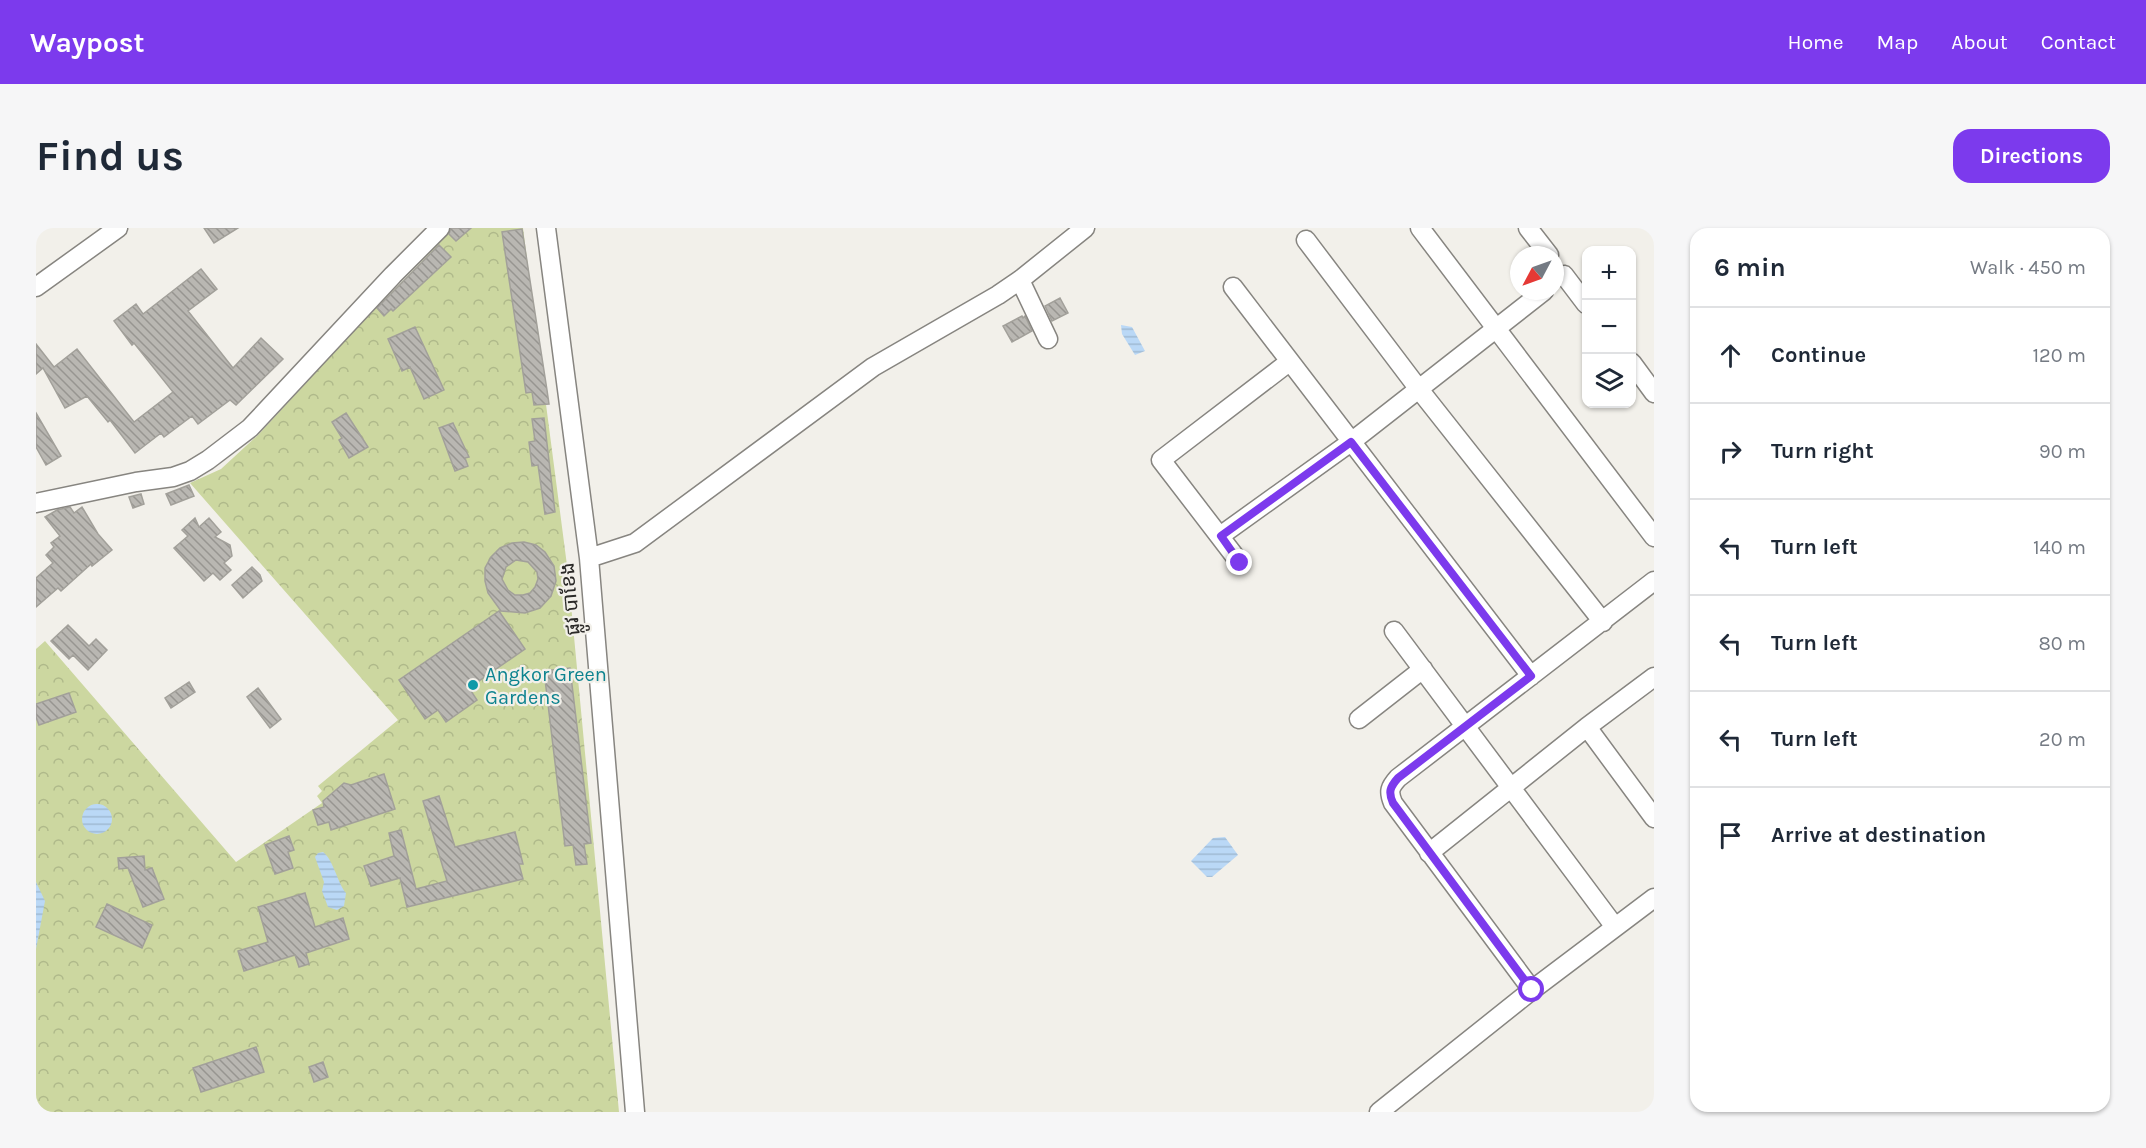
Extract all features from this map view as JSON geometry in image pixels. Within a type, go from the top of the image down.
[{"type":"street","points":[[36,287],[118,228]]},
{"type":"street","points":[[36,503],[136,482],[173,477],[190,471],[208,460],[250,428],[393,274],[440,228]]},
{"type":"street","name":"ផ្លូវ បាខែង","points":[[546,228],[589,558],[635,1112]]},
{"type":"street","points":[[589,558],[635,543],[873,367],[1020,280],[1085,228]]},
{"type":"street","points":[[1420,228],[1654,537]]},
{"type":"street","points":[[1528,228],[1542,246]]},
{"type":"street","points":[[1306,240],[1418,388],[1604,622]]},
{"type":"street","points":[[1020,280],[1048,339]]},
{"type":"street","points":[[1564,280],[1583,300]]},
{"type":"street","points":[[1233,287],[1531,676]]},
{"type":"street","points":[[1221,536],[1351,442],[1532,300]]},
{"type":"street","points":[[1240,563],[1161,460],[1289,362]]},
{"type":"street","points":[[1636,368],[1654,393]]},
{"type":"street","points":[[1532,990],[1393,803],[1389,794],[1390,789],[1398,778],[1604,622],[1654,581]]},
{"type":"street","points":[[1394,631],[1615,927]]},
{"type":"street","points":[[1359,719],[1423,669]]},
{"type":"street","points":[[1429,853],[1587,727],[1654,677]]},
{"type":"street","points":[[1587,727],[1654,818]]},
{"type":"street","points":[[1379,1112],[1532,990],[1654,898]]},
{"type":"green space","name":"Angkor Green Gardens","points":[[454,228],[523,228],[568,573],[619,1112],[36,1112],[36,649],[45,641],[236,862],[322,803],[317,796],[322,791],[318,786],[398,720],[190,483],[221,469],[258,435],[352,333]]},
{"type":"water","points":[[1121,325],[1132,327],[1145,351],[1135,355],[1122,334]]},
{"type":"water","points":[[97,804],[108,808],[112,819],[108,830],[97,834],[86,830],[82,819],[86,808]]},
{"type":"water","points":[[1225,837],[1238,855],[1212,877],[1207,877],[1191,861],[1213,838]]},
{"type":"water","points":[[323,852],[330,860],[346,893],[344,906],[337,910],[328,907],[322,891],[324,882],[315,857],[318,853]]},
{"type":"water","points":[[36,882],[45,901],[36,949]]},
{"type":"building","points":[[204,228],[238,228],[214,243]]},
{"type":"building","points":[[451,228],[471,228],[456,241],[449,234]]},
{"type":"building","points":[[522,229],[549,404],[534,405],[532,392],[526,393],[502,232]]},
{"type":"building","points":[[439,245],[451,257],[393,311],[391,309],[384,316],[377,308]]},
{"type":"building","points":[[201,269],[217,289],[188,311],[233,368],[261,338],[283,359],[236,405],[230,400],[198,424],[192,416],[164,437],[161,433],[135,453],[110,420],[108,422],[87,396],[65,408],[43,368],[36,374],[36,344],[54,367],[77,349],[134,422],[173,392],[114,321],[136,304],[143,314]]},
{"type":"building","points":[[1060,298],[1068,313],[1052,321],[1045,306]]},
{"type":"building","points":[[1022,316],[1023,318],[1025,316],[1032,331],[1012,342],[1003,326]]},
{"type":"building","points":[[415,327],[444,390],[424,399],[410,367],[402,371],[388,339]]},
{"type":"building","points":[[36,413],[61,456],[46,465],[36,447]]},
{"type":"building","points":[[346,413],[368,447],[349,458],[339,440],[342,438],[332,422]]},
{"type":"building","points":[[544,418],[555,512],[545,514],[538,465],[532,466],[529,442],[535,441],[532,419]]},
{"type":"building","points":[[453,423],[469,457],[465,458],[468,466],[455,471],[439,428]]},
{"type":"building","points":[[189,485],[194,496],[171,505],[166,494]]},
{"type":"building","points":[[141,494],[144,504],[133,508],[129,497]]},
{"type":"building","points":[[70,507],[74,513],[82,507],[98,534],[112,550],[92,566],[91,564],[61,591],[58,588],[36,607],[36,578],[53,563],[46,555],[54,547],[51,543],[60,536],[45,517],[57,510]]},
{"type":"building","points":[[195,518],[199,527],[209,518],[221,532],[215,537],[230,545],[232,556],[224,563],[231,570],[220,580],[213,573],[204,581],[174,548],[188,536],[182,530]]},
{"type":"building","points":[[524,542],[536,545],[545,552],[554,566],[556,581],[551,596],[540,608],[525,613],[501,611],[488,593],[485,581],[485,568],[491,557],[500,548],[512,543]],"holes":[[[516,560],[528,562],[537,572],[538,579],[535,587],[530,593],[515,595],[508,590],[502,579],[506,567]]]},
{"type":"building","points":[[252,567],[260,575],[262,581],[243,598],[232,585]]},
{"type":"building","points":[[499,611],[525,649],[469,688],[477,700],[446,722],[438,710],[425,719],[399,680]]},
{"type":"building","points":[[68,625],[89,646],[96,639],[107,650],[88,670],[73,655],[69,659],[51,641]]},
{"type":"building","points":[[570,668],[591,843],[584,844],[587,864],[576,865],[573,845],[565,846],[544,671]]},
{"type":"building","points":[[189,682],[195,692],[171,708],[165,698]]},
{"type":"building","points":[[258,688],[281,719],[270,728],[247,697]]},
{"type":"building","points":[[69,693],[76,712],[39,725],[36,717],[36,704]]},
{"type":"building","points":[[384,774],[395,809],[331,830],[329,822],[318,825],[313,810],[324,807],[323,801],[344,783],[351,785]]},
{"type":"building","points":[[439,796],[455,847],[515,832],[523,864],[519,864],[523,879],[407,907],[400,878],[371,886],[364,866],[394,856],[389,833],[401,830],[416,889],[447,881],[423,801]]},
{"type":"building","points":[[289,836],[294,850],[288,852],[293,868],[275,874],[265,845]]},
{"type":"building","points":[[144,856],[145,870],[152,868],[164,899],[143,907],[128,868],[119,869],[118,858]]},
{"type":"building","points":[[305,893],[315,927],[343,918],[349,939],[306,953],[309,964],[299,967],[295,955],[244,971],[238,951],[268,942],[258,907]]},
{"type":"building","points":[[107,904],[152,925],[142,948],[96,927]]},
{"type":"building","points":[[256,1047],[264,1072],[201,1092],[193,1068]]},
{"type":"building","points":[[323,1062],[328,1077],[314,1082],[309,1067]]},
{"type":"place","name":"Angkor Green Gardens","points":[[473,685]]},
{"type":"route","points":[[1240,563],[1221,536],[1351,442],[1531,676],[1398,778],[1389,794],[1429,853],[1532,990]]}]
